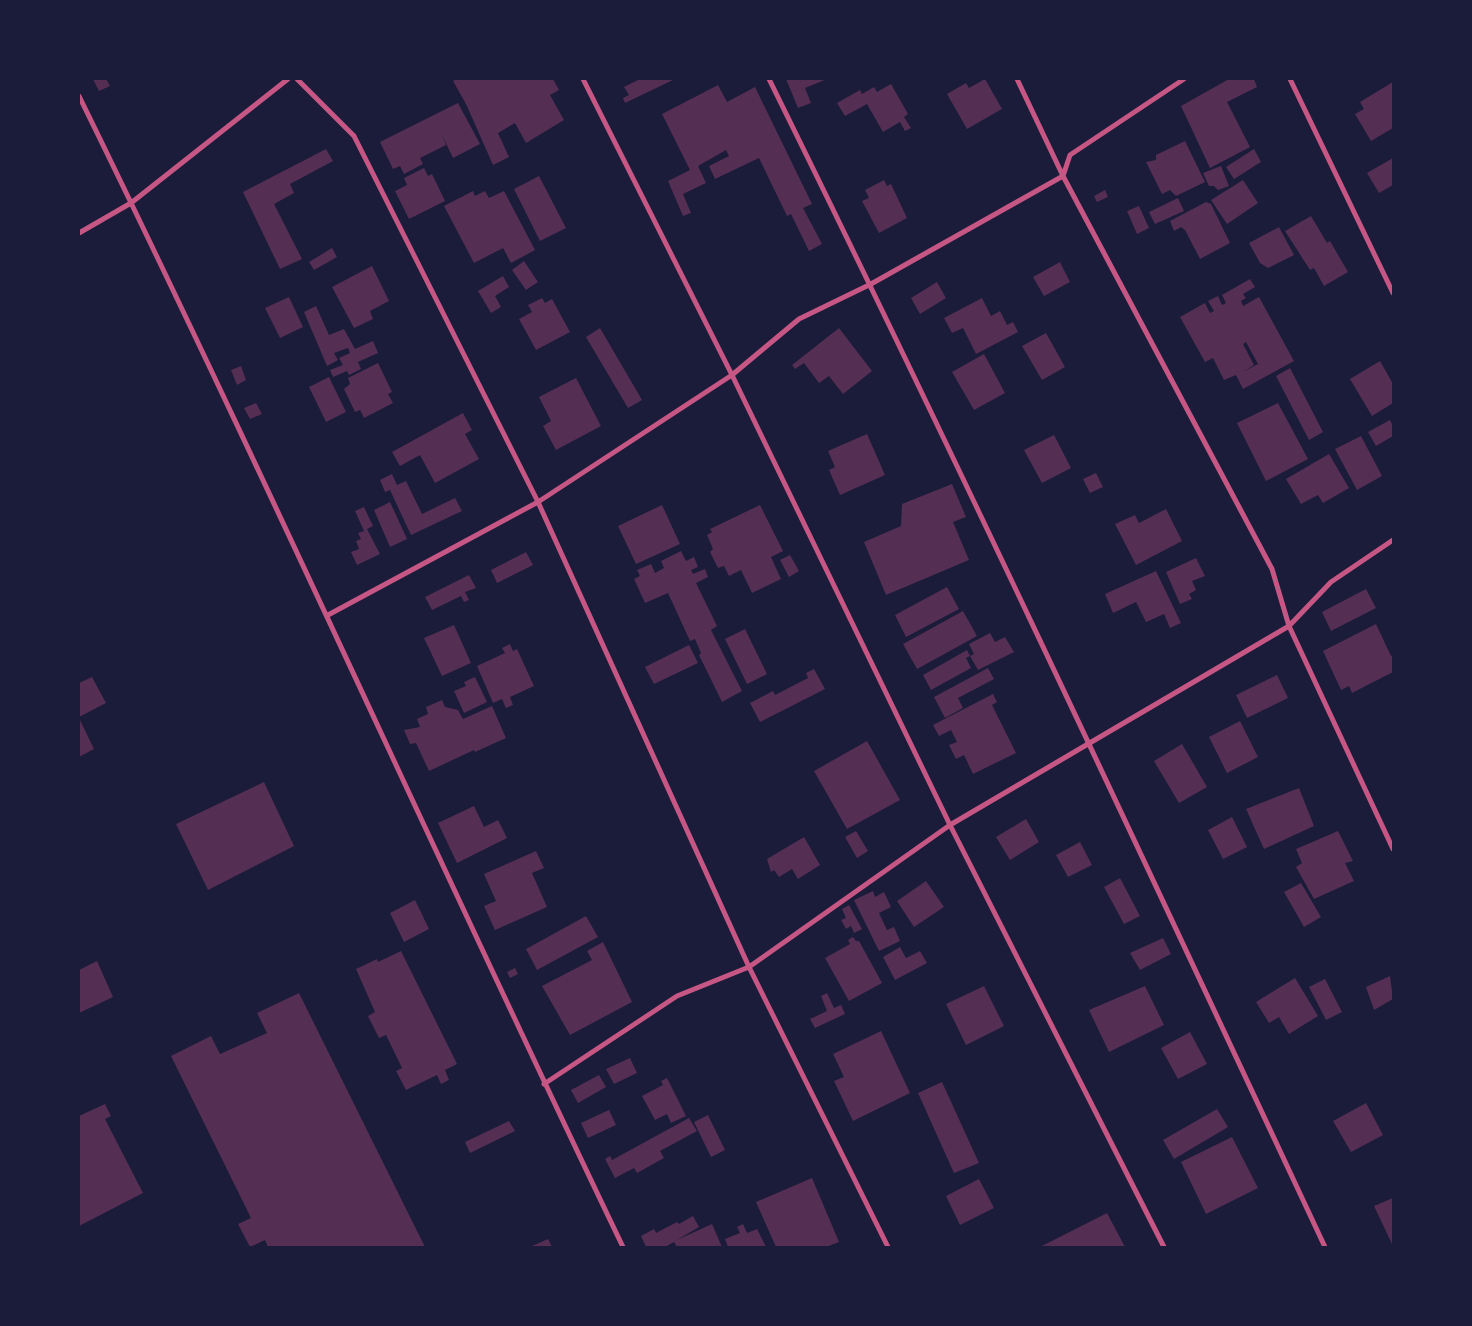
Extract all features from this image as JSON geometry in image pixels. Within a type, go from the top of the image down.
[{"type":"street","points":[[79,233],[131,203],[288,79]]},
{"type":"street","points":[[297,79],[354,136],[538,502],[748,966],[888,1247]]},
{"type":"street","points":[[583,79],[732,375],[950,824],[1164,1247]]},
{"type":"street","points":[[770,79],[871,284],[1090,744],[1325,1247]]},
{"type":"street","points":[[1017,79],[1063,176],[1272,569],[1289,626],[1393,849]]},
{"type":"street","points":[[328,615],[538,502],[732,375],[799,319],[871,284],[1063,176],[1070,155],[1184,79]]},
{"type":"street","points":[[1290,79],[1393,293]]},
{"type":"street","points":[[79,96],[328,615],[544,1084],[623,1247]]},
{"type":"street","points":[[544,1084],[677,996],[748,966],[950,824],[1090,744],[1289,626],[1331,582],[1393,540]]},
{"type":"building","points":[[93,79],[106,79],[110,86],[99,91]]},
{"type":"building","points":[[457,79],[553,79],[559,90],[550,95],[564,120],[526,143],[515,123],[498,133],[509,157],[493,165],[466,104],[453,81]]},
{"type":"building","points":[[640,79],[675,79],[625,103],[623,98],[629,95],[624,87]]},
{"type":"building","points":[[786,79],[827,79],[805,88],[811,103],[798,108]]},
{"type":"building","points":[[985,79],[1002,109],[967,129],[947,94],[966,83],[969,88]]},
{"type":"building","points":[[1229,79],[1254,79],[1257,87],[1227,102],[1250,147],[1210,168],[1181,106]]},
{"type":"building","points":[[1393,82],[1393,128],[1371,141],[1355,114],[1364,109],[1360,102]]},
{"type":"building","points":[[891,84],[908,114],[904,117],[911,128],[905,131],[900,122],[883,132],[867,104],[845,116],[837,103],[860,90],[862,94],[874,87],[877,92]]},
{"type":"building","points":[[718,85],[727,102],[755,87],[812,204],[803,208],[822,244],[809,251],[791,214],[787,216],[759,158],[715,179],[709,166],[729,156],[726,150],[698,166],[706,183],[683,194],[691,213],[683,216],[668,181],[690,170],[662,114]]},
{"type":"building","points":[[458,103],[480,144],[453,158],[442,135],[446,145],[420,158],[423,164],[404,174],[400,166],[393,169],[380,142]]},
{"type":"building","points":[[1185,141],[1205,182],[1176,196],[1170,190],[1162,194],[1146,162],[1156,160],[1156,155]]},
{"type":"building","points":[[326,149],[333,161],[290,184],[294,193],[274,204],[302,259],[280,269],[243,192]]},
{"type":"building","points":[[1254,149],[1261,162],[1234,179],[1226,167]]},
{"type":"building","points":[[1393,158],[1393,185],[1379,193],[1367,173]]},
{"type":"building","points":[[1221,166],[1229,186],[1218,190],[1214,186],[1209,186],[1203,173]]},
{"type":"building","points":[[424,168],[428,176],[432,174],[445,201],[409,219],[395,191],[407,185],[404,178]]},
{"type":"building","points":[[539,176],[566,228],[540,241],[514,189]]},
{"type":"building","points":[[884,180],[887,186],[891,184],[907,218],[879,233],[862,201],[869,198],[865,190]]},
{"type":"building","points":[[1243,180],[1258,203],[1227,224],[1211,200]]},
{"type":"building","points":[[1105,190],[1108,197],[1097,202],[1094,196]]},
{"type":"building","points":[[473,191],[475,196],[485,191],[489,198],[504,191],[535,250],[511,263],[503,248],[474,263],[444,206]]},
{"type":"building","points":[[1178,198],[1184,211],[1155,224],[1149,212]]},
{"type":"building","points":[[1206,202],[1211,204],[1230,243],[1200,259],[1185,230],[1181,227],[1174,231],[1170,221]]},
{"type":"building","points":[[1139,206],[1149,228],[1137,234],[1127,211]]},
{"type":"building","points":[[1311,216],[1327,243],[1330,241],[1348,272],[1324,286],[1314,268],[1310,270],[1285,231]]},
{"type":"building","points":[[1279,227],[1294,255],[1268,268],[1260,263],[1249,243]]},
{"type":"building","points":[[332,248],[337,257],[314,270],[309,262]]},
{"type":"building","points":[[524,261],[538,282],[526,290],[512,270]]},
{"type":"building","points":[[1060,262],[1070,282],[1044,296],[1033,277]]},
{"type":"building","points":[[372,266],[389,301],[370,311],[373,319],[354,328],[332,287]]},
{"type":"building","points":[[503,276],[509,287],[495,296],[501,307],[491,313],[478,291]]},
{"type":"building","points":[[1250,279],[1255,287],[1243,294],[1246,298],[1241,301],[1243,306],[1259,297],[1294,361],[1243,389],[1236,375],[1224,380],[1213,358],[1205,362],[1180,317],[1205,303],[1210,313],[1214,311],[1208,301],[1218,296],[1222,305],[1226,303],[1222,295]],"holes":[[[1246,342],[1258,364],[1243,372],[1254,365],[1243,344]]]},
{"type":"building","points":[[937,282],[946,298],[920,314],[911,298]]},
{"type":"building","points":[[289,297],[303,327],[280,338],[265,308]]},
{"type":"building","points":[[542,298],[545,303],[552,299],[570,332],[536,350],[519,319],[532,312],[528,305]]},
{"type":"building","points":[[982,298],[991,316],[1000,311],[1007,325],[1013,322],[1018,332],[976,354],[963,328],[952,333],[944,318]]},
{"type":"building","points":[[316,306],[329,335],[344,329],[355,349],[373,341],[378,353],[358,362],[361,369],[349,375],[347,371],[333,377],[330,370],[343,365],[339,358],[350,353],[348,348],[334,353],[338,360],[327,366],[304,312]]},
{"type":"building","points":[[600,328],[642,400],[628,408],[586,337]]},
{"type":"building","points":[[839,328],[872,371],[843,394],[829,376],[819,383],[804,363],[795,369],[792,365]]},
{"type":"building","points":[[1046,333],[1065,367],[1042,380],[1022,346]]},
{"type":"building","points":[[984,354],[1005,393],[974,410],[952,372]]},
{"type":"building","points":[[1380,361],[1393,384],[1393,403],[1372,416],[1350,379]]},
{"type":"building","points":[[378,363],[392,392],[388,394],[393,403],[364,418],[360,410],[355,412],[344,389],[350,384],[348,378]]},
{"type":"building","points":[[241,366],[246,380],[237,385],[231,370]]},
{"type":"building","points":[[1290,368],[1323,432],[1309,440],[1276,376]]},
{"type":"building","points":[[329,377],[346,412],[326,422],[309,387]]},
{"type":"building","points":[[576,378],[601,426],[556,450],[543,426],[551,421],[539,397]]},
{"type":"building","points":[[256,403],[262,414],[250,419],[244,408]]},
{"type":"building","points":[[1278,403],[1308,459],[1266,481],[1237,423]]},
{"type":"building","points":[[463,413],[472,430],[465,434],[479,459],[435,483],[420,455],[400,466],[392,452]]},
{"type":"building","points":[[1390,420],[1393,426],[1393,436],[1376,446],[1368,432]]},
{"type":"building","points":[[867,434],[885,475],[840,495],[829,470],[835,467],[828,451]]},
{"type":"building","points":[[1054,435],[1071,468],[1042,483],[1024,450]]},
{"type":"building","points":[[1361,436],[1382,476],[1357,490],[1335,449]]},
{"type":"building","points":[[1329,454],[1349,488],[1323,503],[1318,495],[1301,504],[1286,479]]},
{"type":"building","points":[[1096,473],[1103,487],[1090,493],[1083,479]]},
{"type":"building","points":[[392,474],[397,485],[406,481],[422,514],[455,498],[462,511],[411,535],[390,490],[385,492],[380,480]]},
{"type":"building","points":[[952,484],[966,517],[953,522],[969,560],[886,595],[864,542],[901,526],[902,504]]},
{"type":"building","points":[[390,502],[407,539],[390,547],[374,510]]},
{"type":"building","points":[[662,505],[680,544],[636,564],[618,526]]},
{"type":"building","points":[[760,505],[783,551],[771,557],[781,579],[752,593],[741,570],[729,576],[724,566],[718,568],[710,552],[713,549],[707,535],[712,532],[710,529]]},
{"type":"building","points":[[364,507],[373,526],[367,529],[380,554],[357,565],[351,552],[359,549],[356,541],[361,539],[358,533],[364,531],[355,511]]},
{"type":"building","points":[[1166,509],[1182,541],[1136,565],[1115,524],[1135,515],[1139,523]]},
{"type":"building","points":[[681,551],[686,561],[694,557],[698,567],[691,570],[693,574],[705,569],[708,577],[696,583],[717,626],[711,630],[742,691],[722,702],[699,655],[701,653],[695,639],[690,641],[668,593],[645,603],[634,579],[640,576],[637,570],[651,564],[655,573],[664,568],[661,561]]},
{"type":"building","points":[[526,552],[533,565],[497,583],[491,570]]},
{"type":"building","points":[[790,555],[799,571],[789,577],[780,560]]},
{"type":"building","points":[[1196,558],[1205,576],[1192,581],[1196,590],[1189,594],[1192,599],[1180,604],[1166,572]]},
{"type":"building","points":[[1156,571],[1181,623],[1170,628],[1164,614],[1146,622],[1136,602],[1113,613],[1105,594]]},
{"type":"building","points":[[469,575],[476,588],[465,592],[469,600],[464,602],[461,596],[432,610],[425,597]]},
{"type":"building","points":[[947,587],[959,609],[906,637],[895,615]]},
{"type":"building","points":[[1366,589],[1376,608],[1331,631],[1322,612]]},
{"type":"building","points":[[963,611],[977,636],[917,669],[903,644]]},
{"type":"building","points":[[1376,624],[1391,656],[1393,655],[1393,672],[1352,693],[1349,686],[1341,690],[1323,651]]},
{"type":"building","points":[[454,625],[471,663],[442,676],[424,638]]},
{"type":"building","points":[[745,629],[767,674],[747,684],[725,639]]},
{"type":"building","points":[[990,633],[995,642],[1005,637],[1014,652],[978,670],[970,656],[974,654],[969,644]]},
{"type":"building","points":[[510,644],[513,651],[517,649],[534,686],[510,697],[513,705],[506,708],[502,699],[493,703],[477,666],[505,653],[502,648]]},
{"type":"building","points":[[689,645],[698,663],[654,684],[645,667]]},
{"type":"building","points":[[967,650],[970,656],[966,658],[971,668],[931,690],[923,675]]},
{"type":"building","points":[[988,668],[994,679],[958,698],[963,708],[945,718],[934,697]]},
{"type":"building","points":[[814,669],[825,689],[760,722],[750,703],[773,691],[775,695],[808,678],[806,673]]},
{"type":"building","points":[[1277,675],[1288,698],[1247,718],[1236,695]]},
{"type":"building","points":[[92,677],[106,703],[79,717],[79,683]]},
{"type":"building","points":[[475,677],[487,702],[464,713],[454,691],[466,686],[464,682]]},
{"type":"building","points":[[993,694],[997,702],[992,705],[1016,753],[973,774],[964,755],[956,759],[949,745],[957,742],[951,730],[939,736],[933,725]]},
{"type":"building","points":[[442,700],[445,707],[458,710],[463,719],[492,706],[506,738],[475,752],[474,750],[429,771],[416,743],[410,744],[404,730],[420,727],[417,719],[428,714],[426,707]]},
{"type":"building","points":[[79,718],[94,749],[79,757]]},
{"type":"building","points":[[1240,721],[1258,757],[1227,773],[1209,737]]},
{"type":"building","points":[[867,741],[900,800],[847,829],[814,771]]},
{"type":"building","points":[[1182,744],[1207,787],[1179,803],[1154,761]]},
{"type":"building","points":[[264,782],[294,846],[208,890],[176,824]]},
{"type":"building","points":[[1299,788],[1314,826],[1264,849],[1246,809]]},
{"type":"building","points":[[474,806],[484,827],[498,820],[507,838],[457,863],[438,823]]},
{"type":"building","points":[[1232,817],[1247,847],[1223,859],[1208,830]]},
{"type":"building","points":[[1026,819],[1039,842],[1010,860],[996,837]]},
{"type":"building","points":[[856,831],[868,851],[857,858],[845,837]]},
{"type":"building","points":[[1338,831],[1353,861],[1345,863],[1354,881],[1314,899],[1296,867],[1302,863],[1296,849]]},
{"type":"building","points":[[804,837],[820,865],[798,879],[792,869],[779,877],[774,870],[771,872],[767,859]]},
{"type":"building","points":[[1080,842],[1092,865],[1068,877],[1056,855]]},
{"type":"building","points":[[536,851],[544,868],[532,873],[547,907],[495,930],[484,906],[496,901],[484,874]]},
{"type":"building","points":[[1120,878],[1140,916],[1124,924],[1104,887]]},
{"type":"building","points":[[926,881],[944,907],[914,927],[897,901]]},
{"type":"building","points":[[1301,883],[1321,917],[1304,927],[1284,892]]},
{"type":"building","points":[[873,891],[875,897],[884,892],[891,907],[879,913],[887,930],[894,927],[900,941],[879,951],[854,900]]},
{"type":"building","points":[[415,900],[429,929],[404,942],[390,913]]},
{"type":"building","points":[[849,905],[862,929],[854,933],[851,926],[846,929],[841,920],[846,918],[842,909]]},
{"type":"building","points":[[586,916],[598,937],[537,970],[526,949]]},
{"type":"building","points":[[853,937],[856,941],[859,941],[882,983],[849,1001],[825,958],[850,944],[848,940]]},
{"type":"building","points":[[1163,938],[1171,954],[1140,970],[1130,953]]},
{"type":"building","points":[[603,942],[632,1002],[570,1035],[542,986],[592,960],[587,951]]},
{"type":"building","points":[[900,947],[906,958],[920,951],[927,963],[895,980],[883,957]]},
{"type":"building","points":[[401,951],[457,1064],[445,1070],[449,1080],[441,1084],[437,1075],[406,1090],[396,1071],[402,1068],[386,1035],[379,1038],[368,1016],[375,1012],[356,969],[377,959],[378,962]]},
{"type":"building","points":[[97,961],[113,997],[79,1013],[79,970]]},
{"type":"building","points":[[515,968],[518,974],[510,978],[507,972]]},
{"type":"building","points":[[1390,976],[1393,999],[1374,1010],[1366,987]]},
{"type":"building","points":[[1295,978],[1318,1016],[1289,1034],[1279,1017],[1269,1023],[1256,1002]]},
{"type":"building","points":[[1325,979],[1342,1012],[1326,1020],[1309,987]]},
{"type":"building","points":[[984,986],[1004,1026],[966,1045],[946,1004]]},
{"type":"building","points":[[1145,986],[1164,1025],[1109,1052],[1089,1010]]},
{"type":"building","points":[[299,993],[425,1247],[268,1247],[265,1240],[250,1247],[238,1224],[251,1218],[171,1056],[211,1036],[220,1054],[267,1033],[257,1013]]},
{"type":"building","points":[[827,993],[834,1008],[841,1005],[845,1014],[815,1028],[810,1019],[827,1011],[821,996]]},
{"type":"building","points":[[881,1031],[910,1093],[853,1121],[834,1081],[844,1077],[833,1054]]},
{"type":"building","points":[[1190,1032],[1207,1064],[1178,1079],[1161,1048]]},
{"type":"building","points":[[630,1058],[637,1073],[614,1084],[606,1069]]},
{"type":"building","points":[[599,1075],[606,1087],[578,1103],[571,1090]]},
{"type":"building","points":[[667,1078],[686,1116],[671,1123],[667,1114],[655,1120],[642,1096],[663,1085],[661,1081]]},
{"type":"building","points":[[942,1082],[979,1163],[954,1173],[918,1093]]},
{"type":"building","points":[[1366,1103],[1383,1135],[1351,1152],[1333,1121]]},
{"type":"building","points":[[105,1104],[111,1116],[105,1119],[143,1193],[79,1226],[79,1116]]},
{"type":"building","points":[[1217,1109],[1228,1127],[1174,1159],[1163,1140]]},
{"type":"building","points":[[609,1110],[616,1125],[588,1138],[581,1123]]},
{"type":"building","points":[[708,1115],[725,1150],[711,1157],[694,1122]]},
{"type":"building","points":[[689,1118],[697,1131],[660,1151],[664,1158],[637,1173],[634,1168],[615,1178],[605,1159],[610,1156],[612,1160]]},
{"type":"building","points":[[509,1121],[515,1131],[470,1153],[465,1142]]},
{"type":"building","points":[[1232,1137],[1258,1188],[1206,1214],[1181,1162]]},
{"type":"building","points":[[812,1178],[839,1242],[826,1247],[776,1247],[756,1202]]},
{"type":"building","points":[[979,1179],[994,1208],[960,1225],[946,1196]]},
{"type":"building","points":[[1393,1198],[1393,1244],[1392,1244],[1374,1206]]},
{"type":"building","points":[[1107,1213],[1125,1247],[1040,1247]]},
{"type":"building","points":[[693,1216],[699,1227],[677,1240],[712,1224],[722,1247],[677,1247],[674,1242],[665,1247],[646,1247],[641,1236],[654,1229],[656,1233]]},
{"type":"building","points":[[743,1224],[747,1233],[757,1229],[766,1247],[728,1247],[725,1239],[740,1233],[737,1227]]},
{"type":"building","points":[[548,1239],[552,1247],[530,1247]]}]
